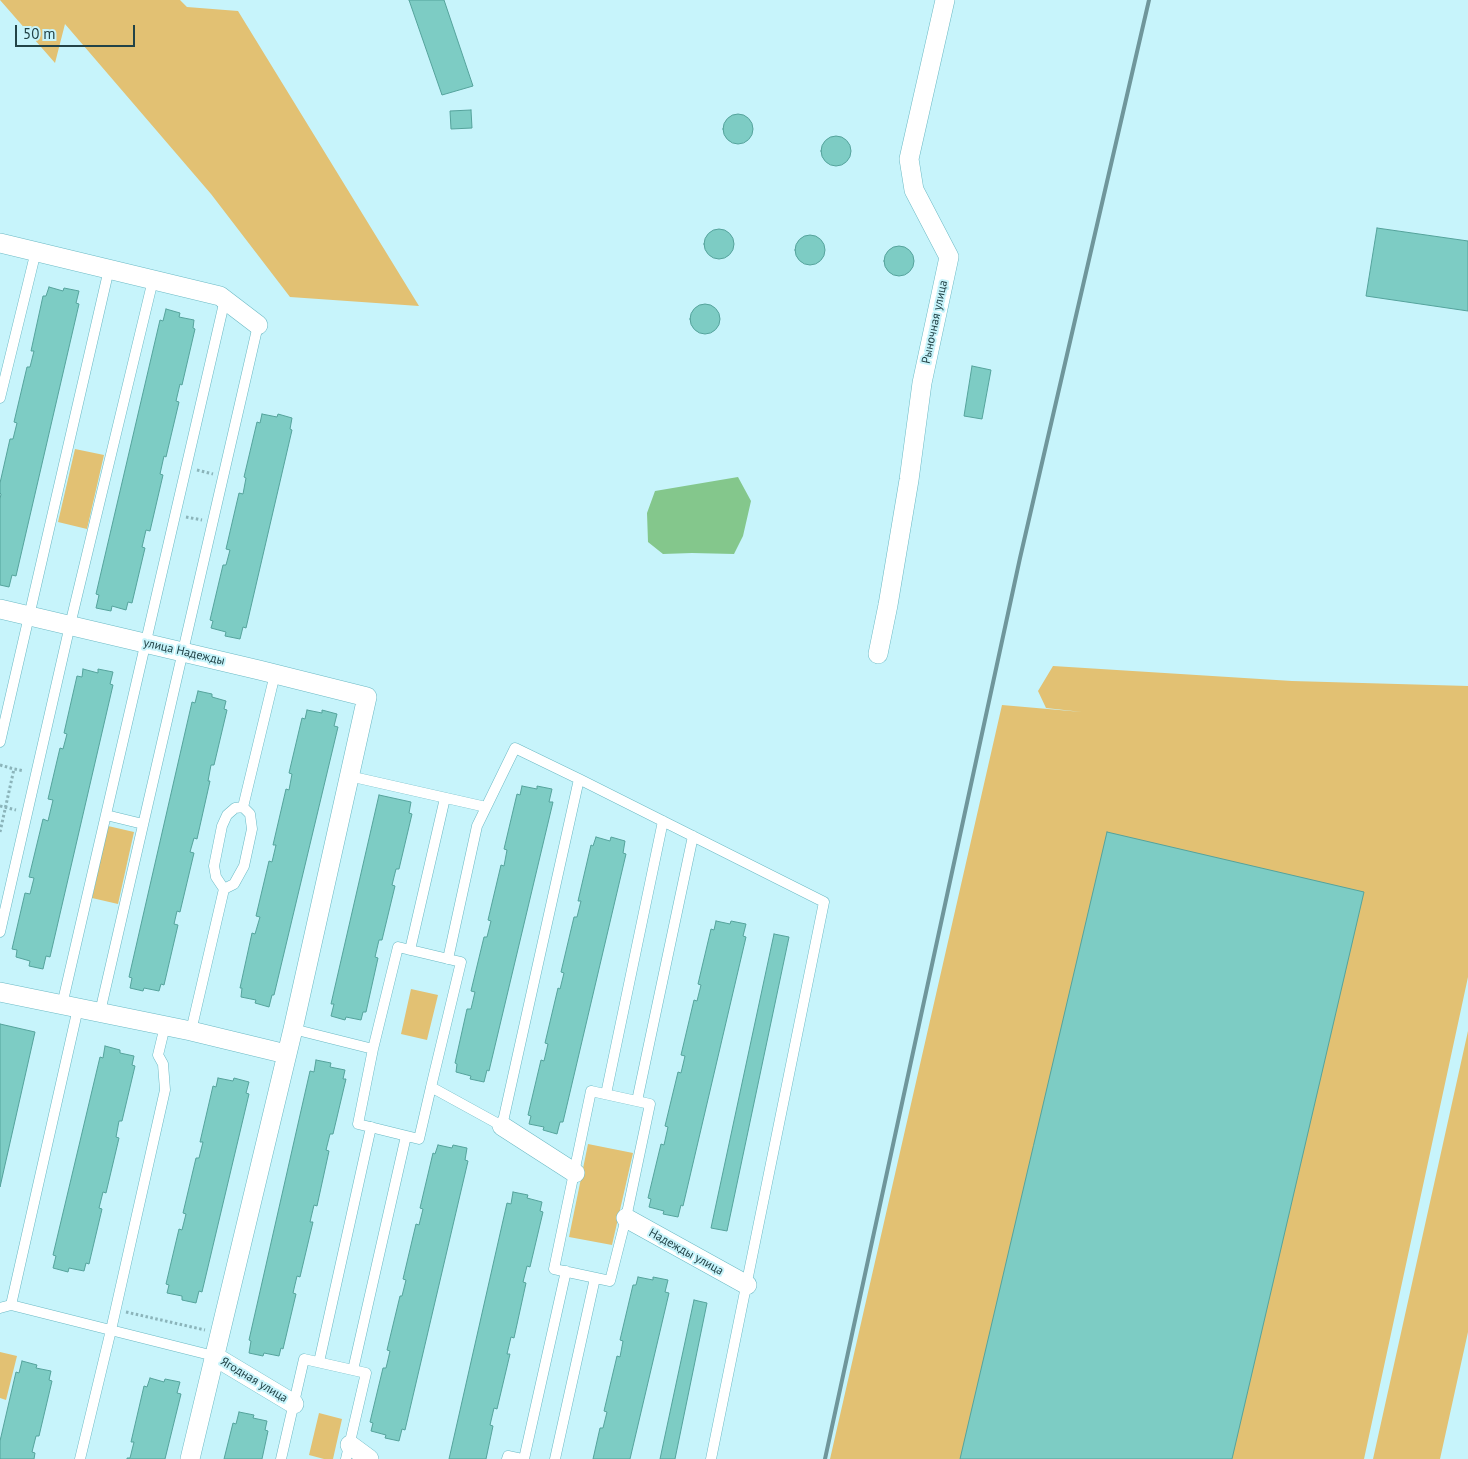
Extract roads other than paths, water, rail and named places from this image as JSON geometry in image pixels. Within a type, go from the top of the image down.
[{"type":"street","name":"Рыночная улица","points":[[878,654],[892,585],[922,383],[949,257],[914,190],[909,159],[945,0]]},
{"type":"street","points":[[0,243],[220,296],[258,325]]},
{"type":"street","name":"улица Надежды","points":[[0,609],[367,697],[349,776]]},
{"type":"street","points":[[190,1459],[293,1029],[349,776]]},
{"type":"street","points":[[0,992],[191,1031],[286,1054]]},
{"type":"street","points":[[502,1126],[575,1173]]},
{"type":"street","name":"Надежды улица","points":[[626,1218],[747,1285]]},
{"type":"street","name":"Ягодная улица","points":[[214,1356],[294,1404]]},
{"type":"street","points":[[348,1452],[369,1459]]},
{"type":"lane","points":[[0,398],[36,252]]},
{"type":"lane","points":[[0,742],[109,269]]},
{"type":"lane","points":[[0,932],[70,625],[152,280]]},
{"type":"lane","points":[[11,1305],[106,815],[225,299]]},
{"type":"lane","points":[[100,1012],[258,325]]},
{"type":"lane","points":[[243,807],[274,674]]},
{"type":"lane","points":[[448,959],[477,826],[515,748],[824,902],[712,1459]]},
{"type":"lane","points":[[349,776],[486,807]]},
{"type":"lane","points":[[431,1087],[502,1126],[579,779]]},
{"type":"lane","points":[[410,950],[445,798]]},
{"type":"lane","points":[[191,1031],[224,889],[216,877],[214,866],[222,826],[227,816],[235,808],[243,807]]},
{"type":"lane","points":[[224,889],[234,884],[244,866],[252,829],[250,814],[243,807]]},
{"type":"lane","points":[[106,815],[143,824]]},
{"type":"lane","points":[[606,1094],[663,821]]},
{"type":"lane","points":[[637,1101],[693,836]]},
{"type":"lane","points":[[398,947],[410,950],[461,962],[419,1139],[358,1124],[398,947]]},
{"type":"lane","points":[[80,1459],[116,1310],[165,1090],[162,1064],[158,1055],[165,1026]]},
{"type":"lane","points":[[293,1029],[374,1049]]},
{"type":"lane","points":[[591,1091],[606,1094],[650,1104],[626,1218],[610,1282],[554,1269],[591,1091]]},
{"type":"lane","points":[[318,1362],[371,1127]]},
{"type":"lane","points":[[353,1370],[406,1136]]},
{"type":"lane","points":[[507,1459],[508,1456],[523,1459],[566,1271]]},
{"type":"lane","points":[[555,1459],[595,1278]]},
{"type":"lane","points":[[0,1308],[11,1305],[214,1356]]},
{"type":"lane","points":[[281,1459],[304,1359],[366,1373],[348,1452]]},
{"type":"railway","points":[[825,1459],[1020,558],[1149,0]]}]
